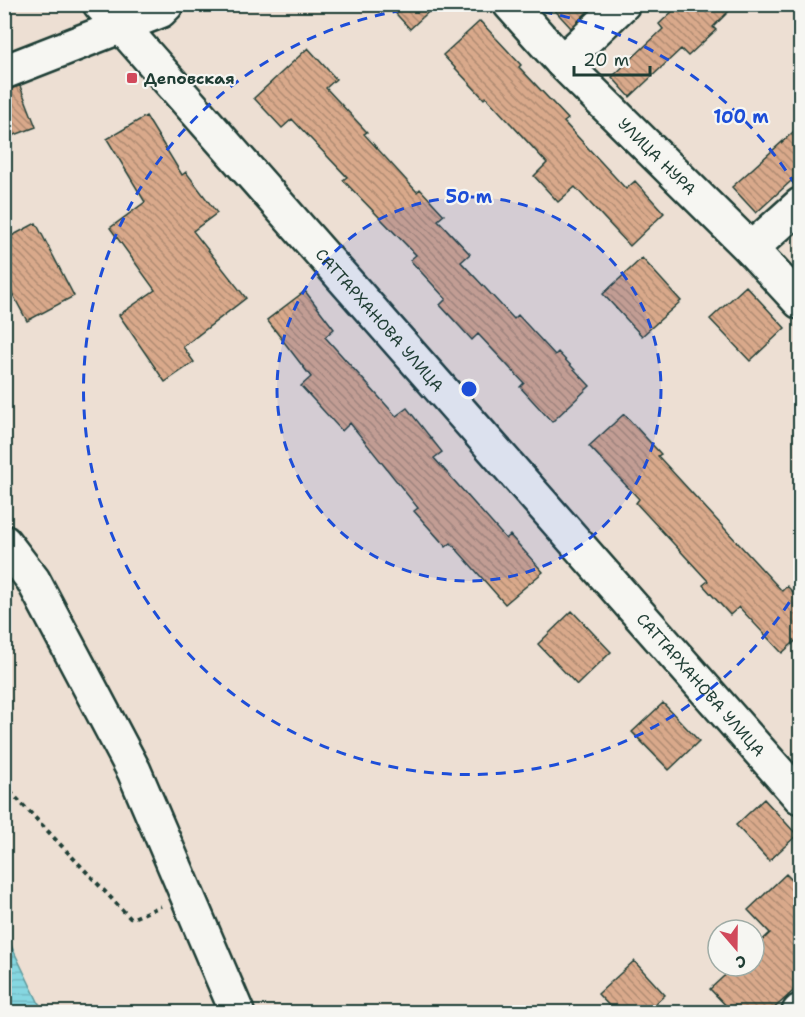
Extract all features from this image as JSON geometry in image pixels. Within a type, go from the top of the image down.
[{"type":"street","points":[[4,72],[111,16],[160,11],[167,4]]},
{"type":"street","name":"УЛИЦА НУРА","points":[[510,4],[562,62],[751,249],[801,302]]},
{"type":"street","points":[[562,62],[623,4]]},
{"type":"street","name":"САТТАРХАНОВА УЛИЦА","points":[[111,16],[801,797]]},
{"type":"street","points":[[751,249],[801,204]]},
{"type":"street","points":[[4,542],[33,580],[134,771],[237,1012]]},
{"type":"path","points":[[4,785],[131,919],[187,895]]},
{"type":"water","points":[[5,933],[43,1012],[5,1012]]},
{"type":"building","points":[[387,4],[437,4],[410,29]]},
{"type":"building","points":[[549,4],[595,4],[571,28]]},
{"type":"building","points":[[680,4],[736,4],[713,27],[716,30],[688,56],[681,49],[630,97],[612,77],[663,29],[659,24]]},
{"type":"building","points":[[480,21],[568,119],[564,122],[626,189],[635,181],[664,213],[630,246],[575,187],[558,202],[534,176],[547,163],[486,97],[484,99],[443,55]]},
{"type":"building","points":[[308,48],[336,79],[326,88],[367,132],[364,134],[417,192],[420,189],[444,215],[438,220],[470,254],[461,262],[514,319],[518,315],[555,355],[558,352],[590,386],[552,422],[520,387],[524,383],[478,334],[472,340],[440,305],[446,299],[410,260],[416,255],[343,180],[347,177],[292,119],[282,128],[254,98]]},
{"type":"building","points":[[20,86],[36,127],[4,139],[4,90]]},
{"type":"building","points":[[146,116],[182,175],[186,172],[217,213],[193,231],[246,298],[183,347],[194,362],[165,382],[119,315],[155,290],[110,228],[145,202],[107,139]]},
{"type":"building","points":[[801,125],[801,172],[756,213],[732,187]]},
{"type":"building","points":[[36,223],[74,296],[27,321],[4,278],[4,240]]},
{"type":"building","points":[[642,258],[681,301],[642,336],[603,294]]},
{"type":"building","points":[[746,286],[785,328],[750,361],[710,319]]},
{"type":"building","points":[[305,291],[334,329],[325,337],[396,416],[407,408],[442,452],[434,458],[506,539],[510,535],[543,572],[505,604],[451,543],[446,547],[414,511],[418,508],[350,423],[342,431],[301,386],[311,377],[267,320]]},
{"type":"building","points":[[624,414],[661,454],[658,456],[782,591],[787,586],[801,600],[801,636],[782,653],[739,607],[730,615],[703,585],[708,581],[636,503],[639,499],[589,446]]},
{"type":"building","points":[[572,611],[611,652],[577,685],[538,644]]},
{"type":"building","points":[[663,703],[699,741],[669,770],[632,732]]},
{"type":"building","points":[[764,799],[797,835],[769,861],[736,825]]},
{"type":"building","points":[[786,874],[801,889],[801,984],[770,1012],[732,1012],[710,989],[722,978],[766,978],[766,937],[770,933],[766,929],[766,918],[756,918],[748,910]]},
{"type":"building","points":[[634,961],[665,995],[646,1012],[615,1012],[598,994]]},
{"type":"place","name":"Деповская","points":[[132,78]]}]
